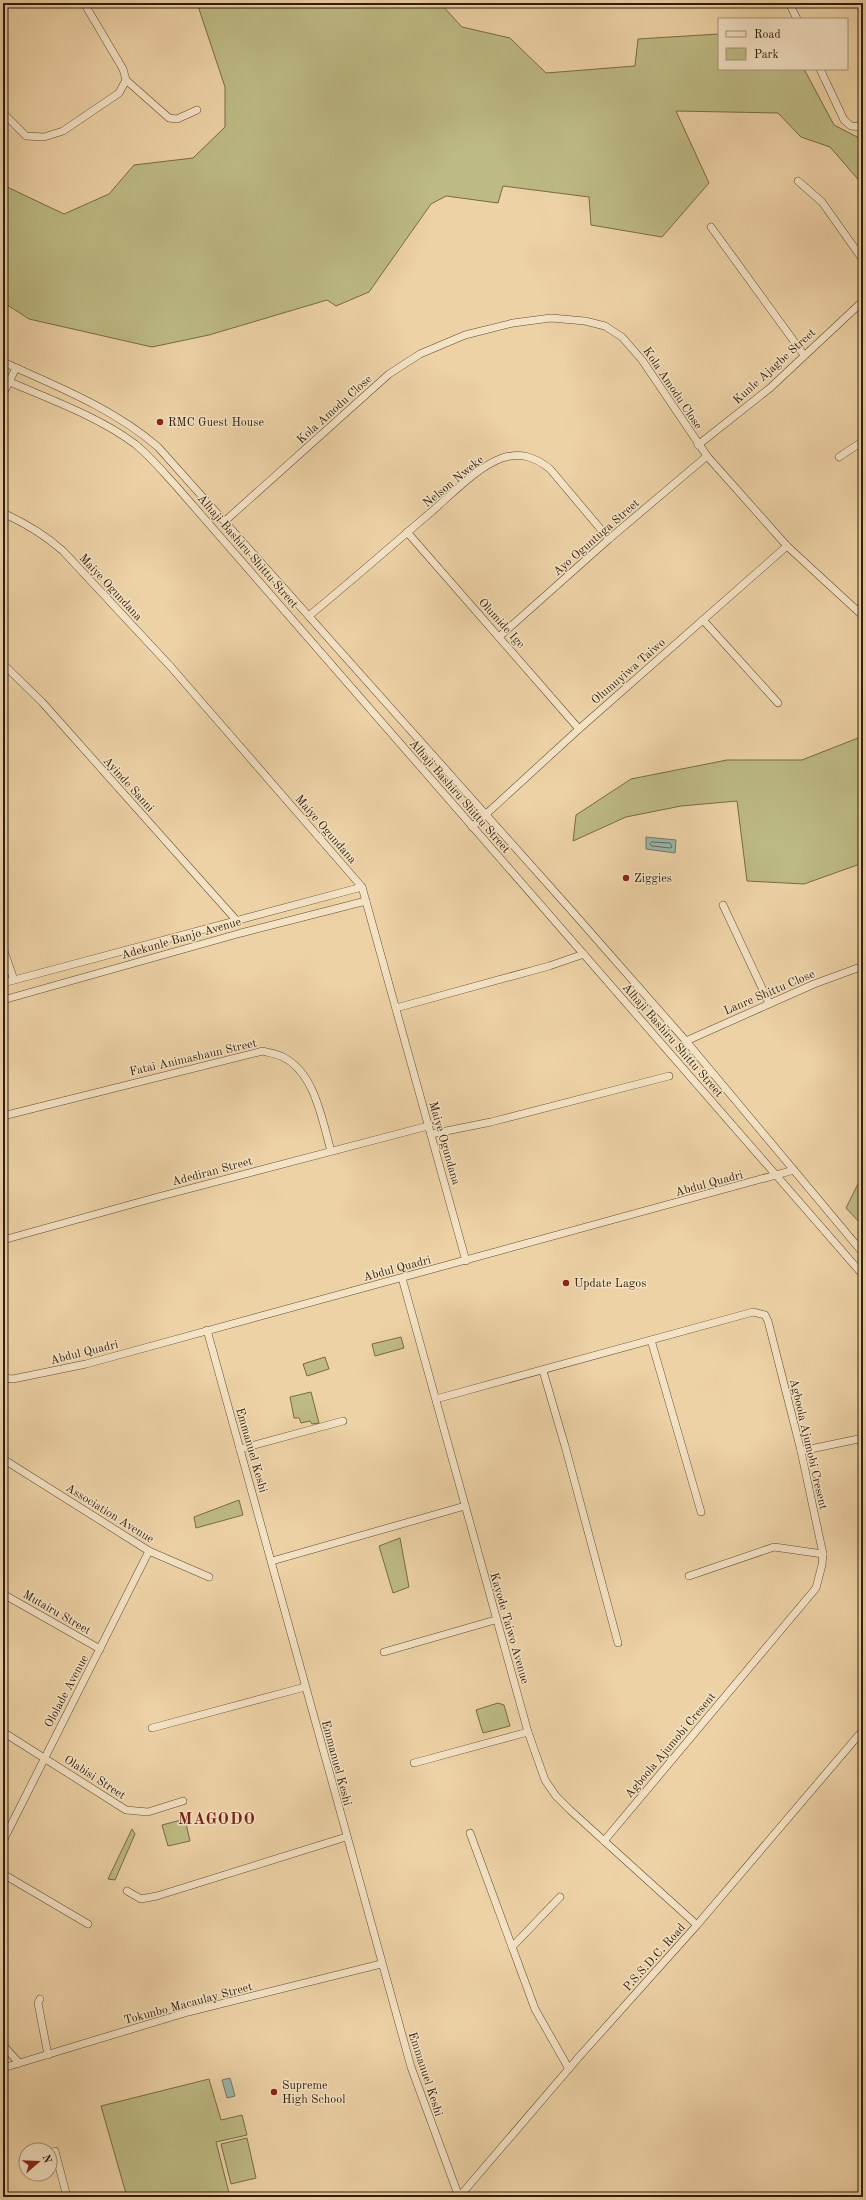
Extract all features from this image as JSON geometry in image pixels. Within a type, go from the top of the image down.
[{"type":"street","points":[[84,3],[123,69],[126,80],[169,118],[177,119],[197,110]]},
{"type":"street","points":[[789,3],[796,18]]},
{"type":"street","points":[[820,70],[844,120],[851,126],[863,127]]},
{"type":"street","points":[[3,113],[26,136],[44,137],[63,131],[119,93],[126,80]]},
{"type":"street","points":[[798,181],[822,202],[863,260]]},
{"type":"street","points":[[711,227],[804,355]]},
{"type":"street","name":"Kunle Ajagbe Street","points":[[698,445],[770,388],[863,300]]},
{"type":"street","name":"Kola Amodu Close","points":[[225,521],[388,374],[420,354],[465,335],[513,323],[551,318],[585,320],[605,326],[622,337],[642,360],[698,445],[707,456],[787,546],[863,616]]},
{"type":"street","name":"Alhaji Bashiru Shittu Street","points":[[3,362],[107,411],[140,431],[158,447],[310,615],[686,1041],[863,1253]]},
{"type":"street","points":[[3,394],[6,380],[16,368]]},
{"type":"street","name":"Alhaji Bashiru Shittu Street","points":[[6,380],[100,423],[136,445],[219,533],[472,827],[863,1275]]},
{"type":"street","points":[[839,457],[863,441]]},
{"type":"street","name":"Nelson Nweke","points":[[310,615],[407,532],[489,465],[503,458],[526,455],[539,460],[550,469],[609,539]]},
{"type":"street","name":"Ayo Oguntuga Street","points":[[500,636],[609,539],[707,456]]},
{"type":"street","name":"Maiye Ogundana","points":[[3,513],[27,524],[48,537],[62,551],[171,667],[362,887],[466,1260]]},
{"type":"street","name":"Olumide Ige","points":[[407,532],[500,636],[579,729]]},
{"type":"street","name":"Olumuyiwa Taiwo","points":[[472,827],[579,729],[787,546]]},
{"type":"street","points":[[703,620],[778,704]]},
{"type":"street","name":"Ayinde Sanni","points":[[3,664],[42,702],[237,921]]},
{"type":"street","name":"Adekunle Banjo Avenue","points":[[3,983],[362,887]]},
{"type":"street","name":"Adekunle Banjo Avenue","points":[[3,1000],[233,935],[366,901]]},
{"type":"street","points":[[723,905],[769,1004]]},
{"type":"street","points":[[3,948],[14,980]]},
{"type":"street","points":[[396,1008],[549,966],[584,954]]},
{"type":"street","name":"Lanre Shittu Close","points":[[686,1041],[769,1004],[863,966]]},
{"type":"street","name":"Fatai Animashaun Street","points":[[3,1116],[262,1051],[283,1057],[297,1067],[310,1086],[331,1151]]},
{"type":"street","points":[[431,1134],[491,1122],[669,1076]]},
{"type":"street","name":"Adediran Street","points":[[3,1240],[428,1126]]},
{"type":"street","name":"Abdul Quadri","points":[[3,1378],[13,1379],[72,1367],[777,1176],[794,1170]]},
{"type":"street","name":"Kayode Taiwo Avenue","points":[[402,1278],[495,1620],[528,1732],[545,1780],[552,1791],[604,1841],[697,1925]]},
{"type":"street","name":"Agboola Ajumobi Cresent","points":[[436,1400],[752,1312],[765,1315],[801,1451],[823,1554],[822,1565],[816,1588],[604,1841]]},
{"type":"street","name":"Emmanuel Keshi","points":[[207,1330],[272,1561],[381,1964],[411,2067],[459,2197]]},
{"type":"street","points":[[651,1340],[700,1512]]},
{"type":"street","points":[[543,1371],[566,1446],[618,1643]]},
{"type":"street","points":[[240,1449],[343,1421]]},
{"type":"street","points":[[801,1451],[863,1438]]},
{"type":"street","name":"Association Avenue","points":[[3,1459],[149,1551],[209,1577]]},
{"type":"street","points":[[272,1561],[465,1506]]},
{"type":"street","points":[[689,1576],[774,1547],[823,1554]]},
{"type":"street","name":"Ololade Avenue","points":[[3,1841],[44,1756],[100,1650],[149,1551]]},
{"type":"street","name":"Mutairu Street","points":[[3,1594],[100,1650]]},
{"type":"street","points":[[384,1652],[495,1620]]},
{"type":"street","points":[[152,1728],[305,1687]]},
{"type":"street","name":"P.S.S.D.C. Road","points":[[459,2197],[697,1925],[863,1730]]},
{"type":"street","name":"Olabisi Street","points":[[3,1732],[44,1756],[126,1810],[148,1812],[183,1801]]},
{"type":"street","points":[[414,1763],[528,1732]]},
{"type":"street","points":[[470,1833],[536,2009],[569,2070]]},
{"type":"street","points":[[127,1891],[141,1899],[157,1896],[346,1837]]},
{"type":"street","points":[[3,1874],[88,1924]]},
{"type":"street","points":[[512,1947],[560,1897]]},
{"type":"street","name":"Tokunbo Macaulay Street","points":[[3,2068],[188,2012],[381,1964]]},
{"type":"street","points":[[40,1998],[38,2003],[48,2055]]},
{"type":"street","points":[[3,2045],[19,2064]]},
{"type":"street","points":[[58,2162],[67,2197]]},
{"type":"green space","points":[[197,3],[440,3],[462,27],[510,38],[546,73],[635,66],[638,39],[718,34],[718,70],[805,70],[834,125],[863,140],[863,185],[830,147],[801,137],[778,113],[676,111],[709,183],[662,237],[591,225],[589,197],[503,186],[498,203],[446,196],[431,204],[369,292],[336,306],[327,300],[209,335],[152,347],[29,319],[3,302],[3,185],[64,214],[109,194],[134,165],[193,158],[225,127],[225,87]]},
{"type":"green space","points":[[863,736],[863,863],[804,884],[747,881],[737,801],[681,806],[626,817],[573,841],[576,815],[631,779],[727,760],[802,760]]},
{"type":"green space","points":[[863,1174],[863,1226],[846,1208]]},
{"type":"green space","points":[[401,1337],[404,1348],[375,1356],[372,1344]]},
{"type":"green space","points":[[325,1357],[329,1369],[307,1376],[303,1364]]},
{"type":"green space","points":[[311,1392],[319,1423],[312,1424],[310,1421],[301,1423],[299,1418],[294,1418],[290,1397]]},
{"type":"green space","points":[[239,1500],[243,1515],[196,1528],[194,1517]]},
{"type":"green space","points":[[400,1538],[409,1587],[393,1593],[379,1546]]},
{"type":"green space","points":[[498,1703],[504,1705],[510,1726],[483,1733],[476,1710]]},
{"type":"green space","points":[[185,1819],[190,1841],[168,1846],[162,1825]]},
{"type":"green space","points":[[132,1829],[135,1834],[115,1880],[108,1879]]},
{"type":"green space","points":[[209,2079],[221,2120],[242,2115],[247,2135],[216,2142],[230,2197],[127,2197],[101,2106]]},
{"type":"green space","points":[[247,2138],[256,2178],[231,2184],[221,2144]]},
{"type":"water","points":[[646,837],[676,840],[675,853],[646,849]]},
{"type":"water","points":[[230,2078],[235,2096],[227,2098],[222,2080]]},
{"type":"place","name":"RMC Guest House","points":[[160,422]]},
{"type":"place","name":"Ziggies","points":[[626,878]]},
{"type":"place","name":"Update Lagos","points":[[566,1283]]},
{"type":"place","name":"Supreme High School","points":[[274,2092]]},
{"type":"district","name":"MAGODO","points":[[217,1818]]}]
